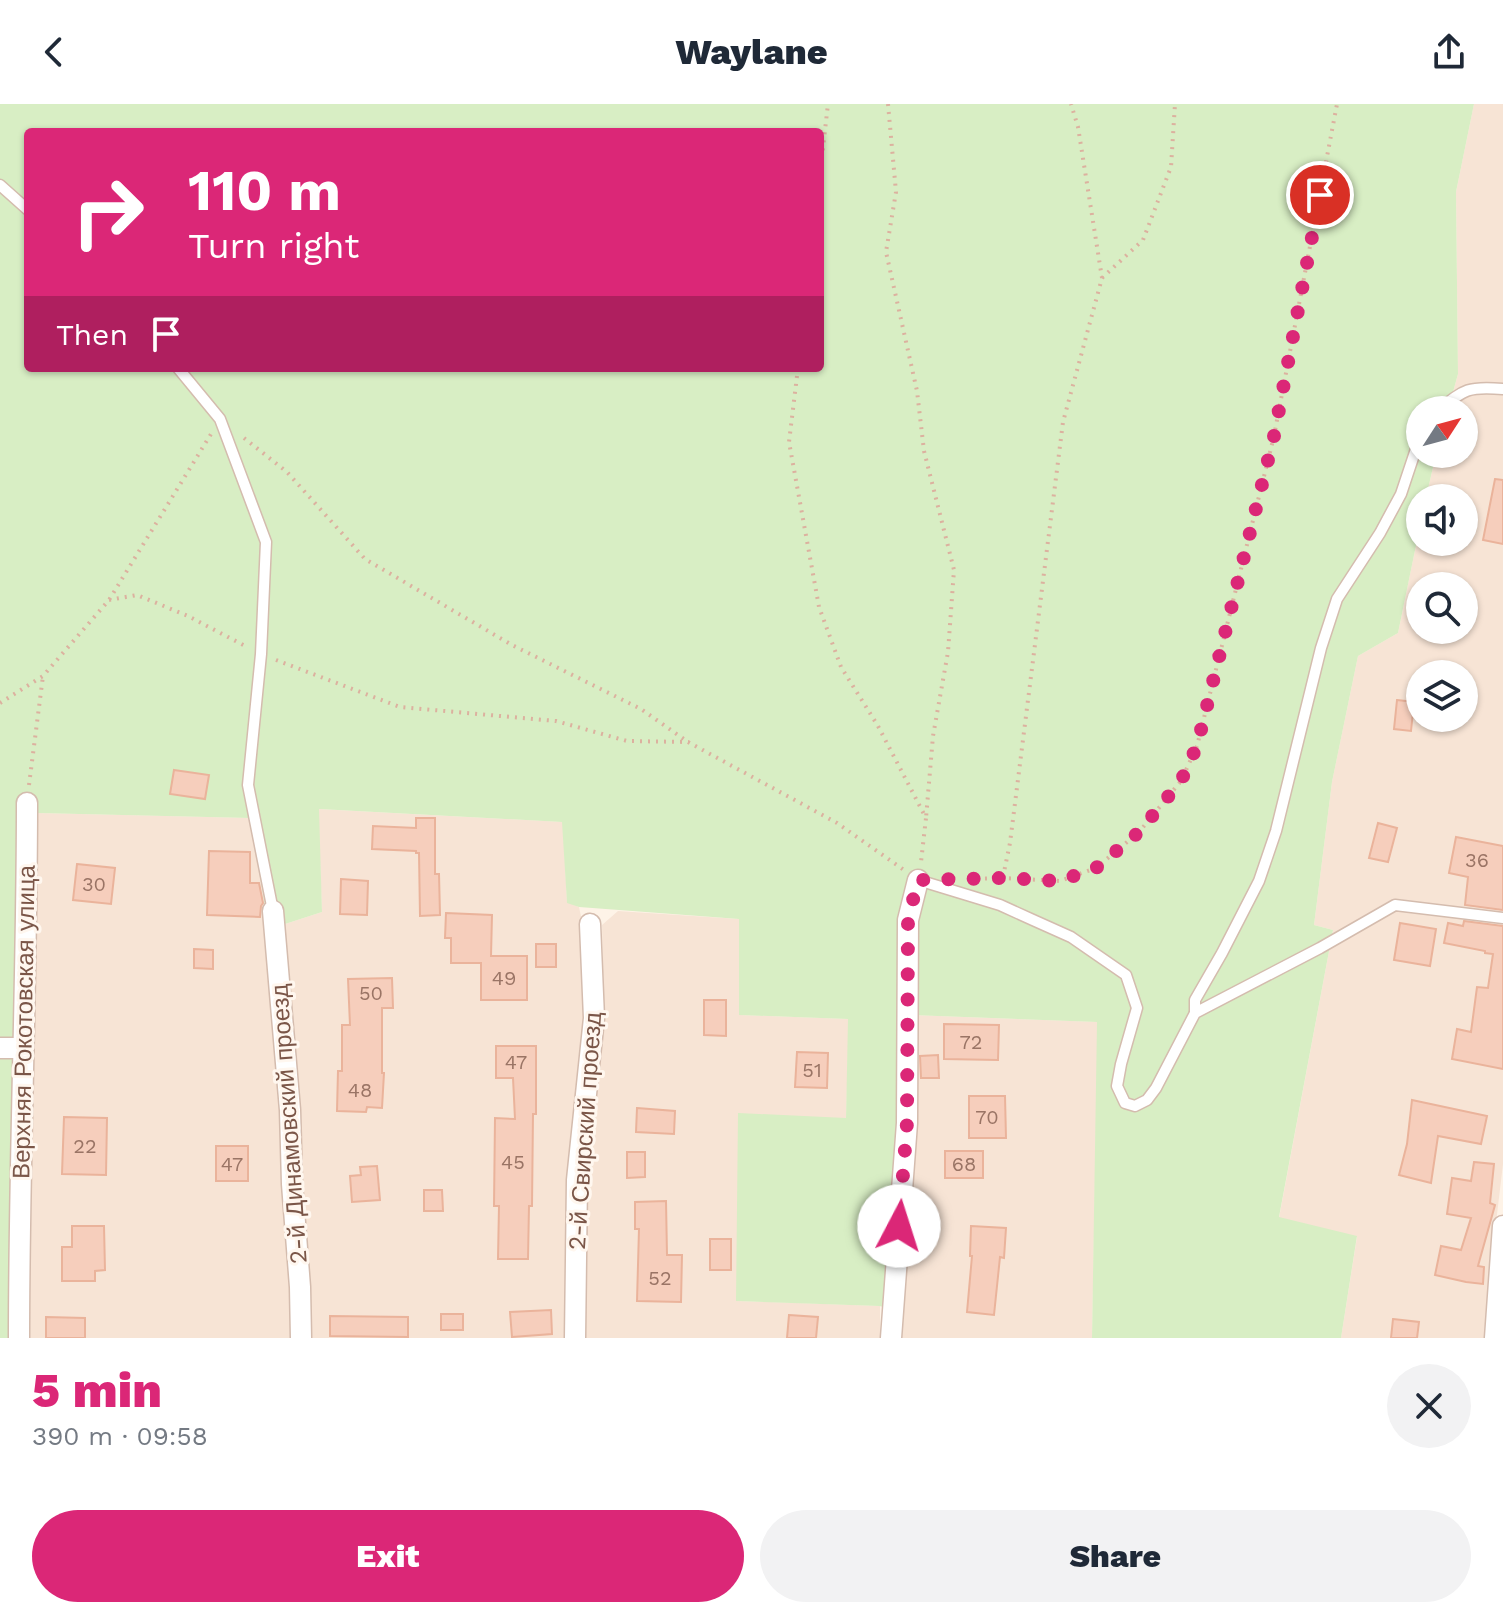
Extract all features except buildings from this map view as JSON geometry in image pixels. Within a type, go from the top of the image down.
[{"type":"street","name":"Верхняя Рокотовская улица","points":[[19,1338],[27,803]]},
{"type":"street","points":[[891,1338],[907,1123],[908,920],[918,880]]},
{"type":"street","name":"2-й Динамовский проезд","points":[[273,911],[290,1110],[301,1338]]},
{"type":"street","name":"2-й Свирский проезд","points":[[575,1338],[577,1180],[594,1018],[590,924]]},
{"type":"street","points":[[0,1048],[23,1048]]},
{"type":"street","points":[[1495,1338],[1503,1226]]},
{"type":"lane","points":[[0,185],[24,206]]},
{"type":"lane","points":[[181,372],[220,419],[266,542],[261,654],[248,785],[273,911]]},
{"type":"lane","points":[[1457,396],[1478,386],[1503,389]]},
{"type":"lane","points":[[918,880],[1000,905],[1071,937],[1126,975],[1137,1008],[1117,1086],[1125,1103],[1135,1106],[1147,1100],[1195,1013],[1195,1000],[1259,881],[1276,831],[1321,648],[1337,599],[1380,533],[1401,494],[1410,468]]},
{"type":"lane","points":[[1195,1013],[1395,905],[1503,918]]},
{"type":"path","points":[[824,139],[828,104]]},
{"type":"path","points":[[0,703],[43,676],[109,600],[220,419],[287,472],[365,559],[512,645],[641,709],[688,742],[837,823],[918,880],[933,736],[948,652],[954,570],[924,451],[917,391],[886,252],[896,192],[888,104]]},
{"type":"path","points":[[1003,878],[1063,422],[1102,278],[1078,127],[1071,104]]},
{"type":"path","points":[[1102,278],[1143,240],[1171,167],[1175,104]]},
{"type":"path","points":[[960,879],[1060,881],[1096,868],[1139,832],[1181,781],[1187,769],[1197,746],[1274,436],[1337,104]]},
{"type":"path","points":[[798,372],[789,442],[819,607],[841,667],[878,726],[926,818]]},
{"type":"path","points":[[109,600],[137,595],[188,616],[261,654],[400,707],[556,721],[627,741],[688,742]]},
{"type":"path","points":[[27,803],[43,676]]},
{"type":"shaded area","points":[[1474,104],[1503,104],[1503,1164],[1493,1248],[1489,1338],[1341,1338],[1357,1237],[1279,1218],[1333,930],[1314,925],[1332,782],[1358,656],[1398,633],[1406,594],[1406,644],[1478,644],[1478,572],[1411,572],[1414,556],[1478,556],[1478,484],[1429,484],[1433,468],[1478,468],[1478,396],[1452,396],[1458,374],[1456,192]]},
{"type":"shaded area","points":[[318,809],[563,822],[567,902],[579,907],[584,931],[588,1017],[571,1338],[307,1338],[282,925],[322,912]]},
{"type":"shaded area","points":[[37,813],[251,818],[267,917],[297,1338],[25,1338]]},
{"type":"shaded area","points":[[618,911],[739,919],[740,1015],[849,1019],[846,1118],[737,1301],[880,1306],[880,1338],[582,1338],[584,1182],[604,1018],[602,925]]},
{"type":"shaded area","points":[[911,1015],[1098,1022],[1092,1338],[900,1338]]},
{"type":"green space","points":[[0,104],[1474,104],[1456,192],[1458,374],[1452,396],[1406,396],[1406,468],[1433,468],[1429,484],[1406,484],[1406,556],[1414,556],[1411,572],[1406,572],[1406,594],[1398,633],[1358,656],[1332,782],[1314,925],[1333,930],[1279,1217],[1357,1236],[1341,1338],[1092,1338],[1097,1022],[911,1015],[902,1310],[879,1306],[736,1301],[738,1113],[846,1118],[848,1019],[739,1015],[739,919],[579,907],[567,903],[562,822],[319,809],[322,912],[282,925],[267,917],[250,818],[37,813],[25,1338],[0,1338]]},
{"type":"route","points":[[899,1226],[907,1123],[908,920],[918,880],[1003,878],[1060,881],[1096,868],[1139,832],[1181,781],[1197,746],[1274,436],[1320,195]]}]
